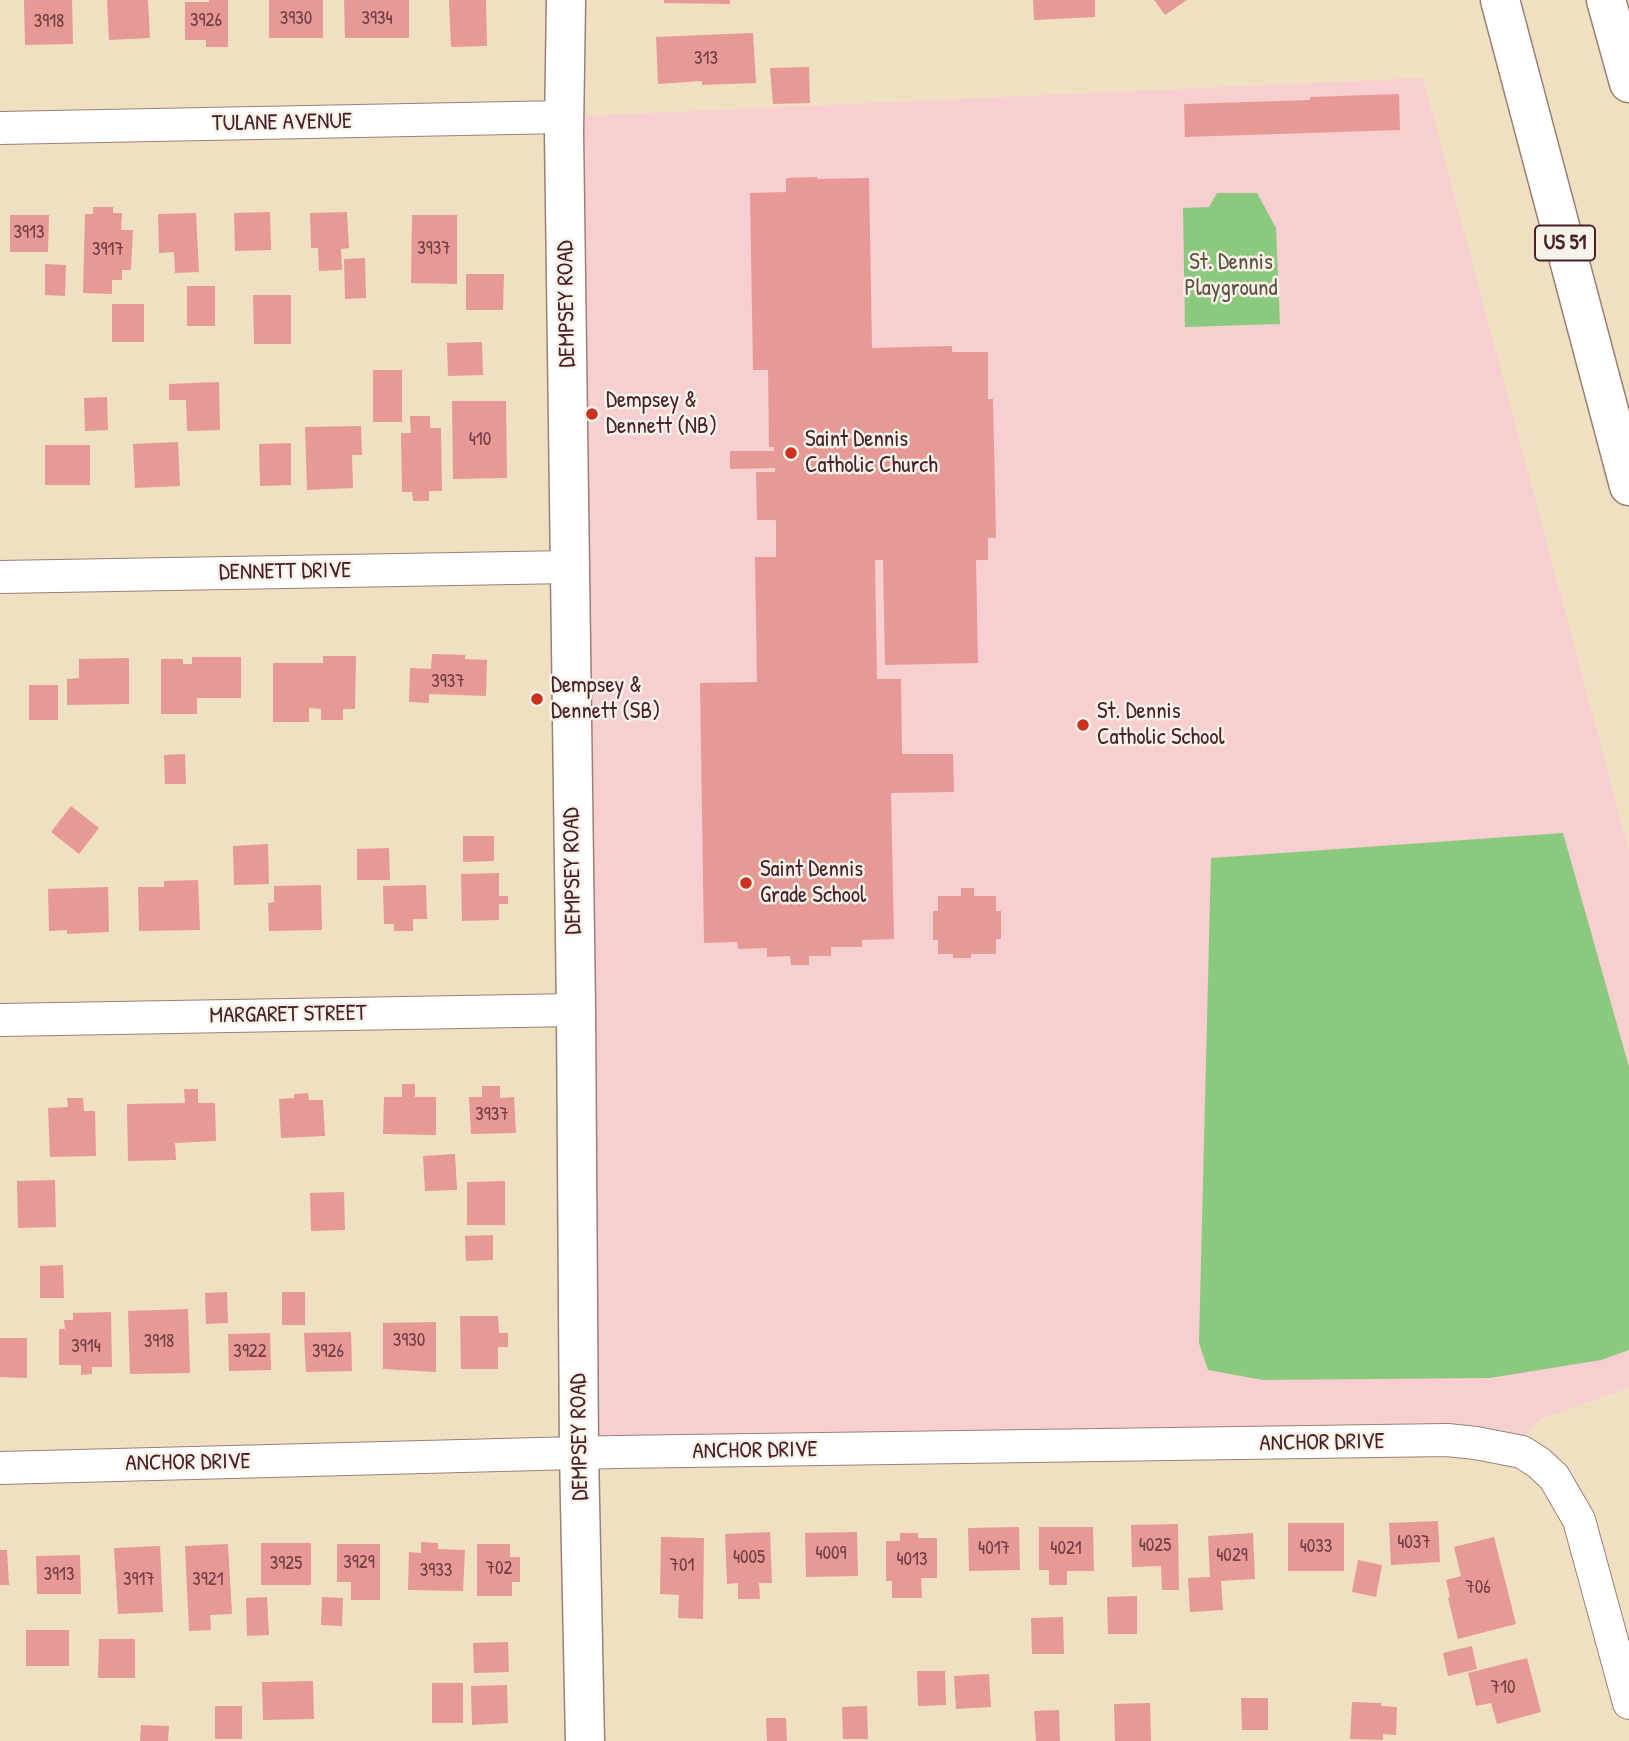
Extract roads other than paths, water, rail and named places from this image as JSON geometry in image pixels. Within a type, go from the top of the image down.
[{"type":"street","name":"DEMPSEY ROAD","points":[[566,0],[564,117],[579,1453],[585,1741]]},
{"type":"street","name":"US 51","points":[[1500,0],[1629,486]]},
{"type":"street","points":[[1606,0],[1629,83]]},
{"type":"street","name":"TULANE AVENUE","points":[[0,128],[564,117]]},
{"type":"street","name":"DENNETT DRIVE","points":[[0,577],[570,567]]},
{"type":"street","name":"MARGARET STREET","points":[[0,1020],[576,1010]]},
{"type":"street","name":"ANCHOR DRIVE","points":[[0,1468],[579,1453],[1447,1440],[1522,1452],[1554,1477],[1579,1520],[1629,1703]]},
{"type":"place","name":"Dempsey & Dennett (NB)","points":[[592,414]]},
{"type":"place","name":"Saint Dennis Catholic Church","points":[[791,453]]},
{"type":"place","name":"Dempsey & Dennett (SB)","points":[[537,699]]},
{"type":"place","name":"St. Dennis Catholic School","points":[[1083,725]]},
{"type":"place","name":"Saint Dennis Grade School","points":[[746,883]]},
{"type":"park label","name":"St. Dennis Playground","points":[[1231,276]]}]
